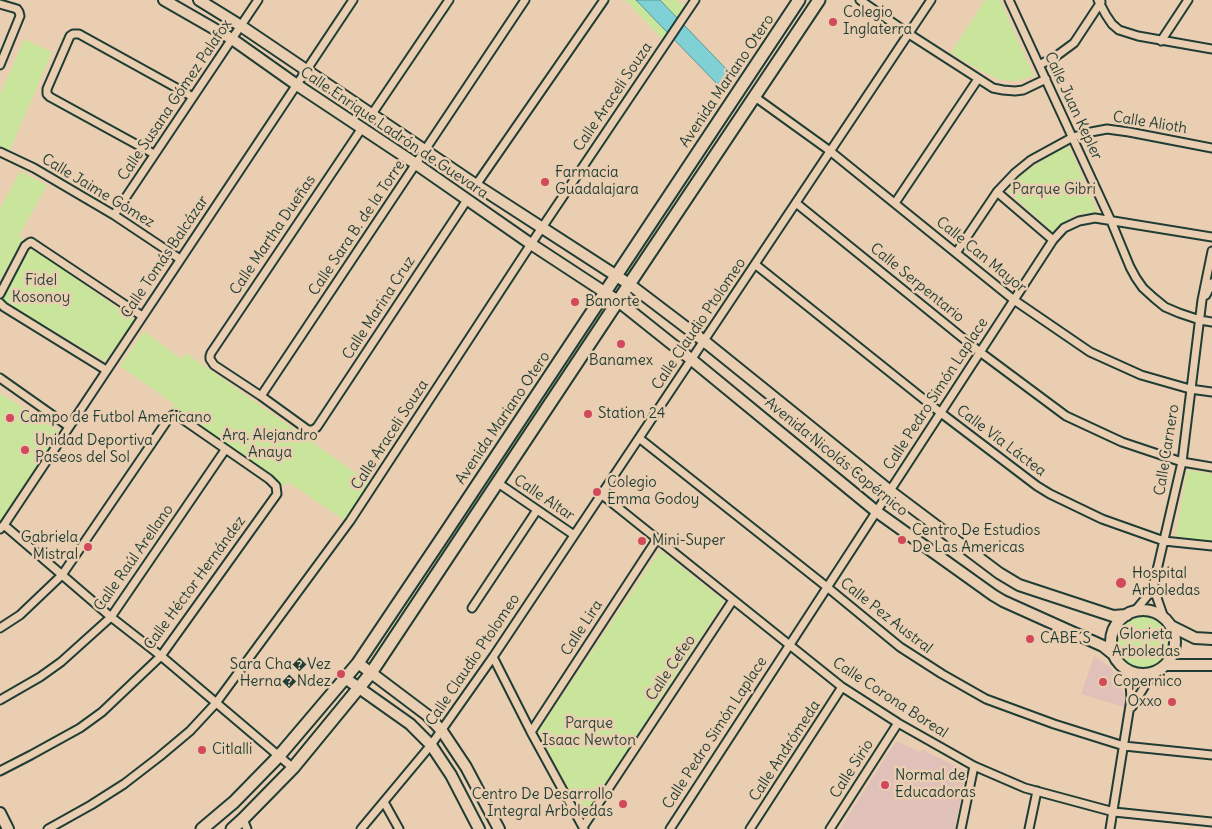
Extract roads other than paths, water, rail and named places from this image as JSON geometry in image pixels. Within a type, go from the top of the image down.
[{"type":"main road","name":"Calle Enrique Ladrón de Guevara","points":[[164,0],[232,39],[531,244],[605,292]]},
{"type":"main road","name":"Calle Enrique Ladrón de Guevara","points":[[199,0],[616,276]]},
{"type":"main road","name":"Avenida Mariano Otero","points":[[202,829],[234,802],[279,756],[358,663],[799,0]]},
{"type":"main road","name":"Avenida Mariano Otero","points":[[232,829],[245,824],[372,673],[819,0]]},
{"type":"main road","name":"Avenida Nicolás Copérnico","points":[[616,276],[704,341],[890,491],[990,566],[1019,584],[1113,616],[1130,614]]},
{"type":"main road","name":"Avenida Nicolás Copérnico","points":[[605,292],[692,360],[877,512],[993,595],[1103,646],[1113,654]]},
{"type":"main road","points":[[1167,622],[1174,636],[1175,646],[1172,656],[1166,664],[1157,671],[1147,674],[1136,674],[1126,670],[1118,663],[1113,654],[1111,643],[1113,632],[1119,622],[1130,614],[1146,611],[1153,612],[1195,638],[1212,639]]},
{"type":"main road","points":[[358,663],[427,715],[442,731],[466,767],[499,829]]},
{"type":"main road","points":[[1166,664],[1212,665]]},
{"type":"main road","points":[[345,678],[410,724],[431,745],[451,776],[479,829]]},
{"type":"main road","points":[[0,813],[8,829]]},
{"type":"street","name":"Calle Susana Gómez Palafox","points":[[114,215],[258,0]]},
{"type":"street","name":"Calle Tomás Balcázar","points":[[2,527],[353,0]]},
{"type":"street","points":[[372,114],[449,0]]},
{"type":"street","name":"Calle Sara B. de la Torre","points":[[261,396],[525,0]]},
{"type":"street","points":[[476,185],[604,0]]},
{"type":"street","name":"Calle Araceli Souza","points":[[48,829],[124,784],[190,731],[216,703],[350,520],[531,244],[695,0]]},
{"type":"street","points":[[860,0],[993,88],[1015,91],[1024,90],[1046,79]]},
{"type":"street","name":"Calle Claudio Ptolomeo","points":[[361,829],[442,731],[493,657],[931,0]]},
{"type":"street","name":"Calle Juan Kepler","points":[[1009,0],[1073,137],[1130,267],[1143,288],[1164,306],[1179,313],[1212,322]]},
{"type":"street","points":[[1161,40],[1188,0]]},
{"type":"street","points":[[1039,65],[1055,57],[1074,43],[1100,1]]},
{"type":"street","points":[[1100,1],[1112,24],[1119,30],[1138,36],[1212,50]]},
{"type":"street","points":[[0,4],[17,9],[20,12],[0,65]]},
{"type":"street","points":[[154,154],[47,94],[47,89],[68,39],[73,34],[79,34],[193,97]]},
{"type":"street","points":[[895,203],[978,79]]},
{"type":"street","name":"Calle Can Mayor","points":[[755,96],[830,151],[1014,300],[1090,352],[1141,375],[1190,389],[1212,392]]},
{"type":"street","name":"Calle Martha Dueñas","points":[[261,396],[214,365],[210,359],[211,353],[362,128]]},
{"type":"street","name":"Calle Alioth","points":[[956,253],[997,192],[1015,173],[1031,160],[1073,137],[1107,129],[1212,148]]},
{"type":"street","name":"Calle Jaime Gómez","points":[[0,152],[34,168],[114,215],[180,259]]},
{"type":"street","points":[[997,192],[1053,240]]},
{"type":"street","name":"Calle Marina Cruz","points":[[261,396],[308,430],[313,430],[317,427],[467,200]]},
{"type":"street","name":"Calle Serpentario","points":[[796,203],[980,352],[1066,416],[1122,442],[1182,462],[1212,467]]},
{"type":"street","name":"Calle Pedro Simón Laplace","points":[[670,829],[1053,240],[1064,228],[1079,221],[1095,218],[1212,237]]},
{"type":"street","points":[[0,294],[25,246],[29,243],[34,243],[142,316]]},
{"type":"street","name":"Calle Carnero","points":[[1130,614],[1149,594],[1154,584],[1182,462],[1204,290],[1212,251]]},
{"type":"street","name":"Calle Vía Láctea","points":[[756,265],[941,413],[1037,486],[1102,519],[1164,541],[1212,546]]},
{"type":"street","name":"Calle Carnero","points":[[1200,320],[1207,292],[1212,283]]},
{"type":"street","points":[[0,303],[106,370]]},
{"type":"street","points":[[0,378],[68,426]]},
{"type":"street","points":[[0,628],[20,615],[62,575],[168,418],[173,415],[178,416],[225,450]]},
{"type":"street","name":"Calle Pez Austral","points":[[639,438],[900,647],[986,699],[1054,724],[1124,746],[1212,755]]},
{"type":"street","name":"Calle Héctor Hernández","points":[[0,771],[80,728],[102,712],[160,656],[276,494],[276,486],[269,479],[225,450]]},
{"type":"street","name":"Calle Raúl Arellano","points":[[0,700],[40,677],[111,617],[225,450]]},
{"type":"street","name":"Calle Altar","points":[[498,483],[574,535]]},
{"type":"street","name":"Calle Corona Boreal","points":[[601,494],[842,687],[898,723],[974,766],[1025,788],[1114,812],[1212,822]]},
{"type":"street","points":[[472,608],[537,510]]},
{"type":"street","points":[[2,527],[293,768]]},
{"type":"street","name":"Calle Lira","points":[[531,732],[657,538]]},
{"type":"street","name":"Calle Carnero","points":[[1154,584],[1156,595],[1167,622]]},
{"type":"street","name":"Calle Cefeo","points":[[583,828],[733,600]]},
{"type":"street","points":[[493,657],[583,828]]},
{"type":"street","points":[[1110,829],[1131,699],[1130,684],[1126,670]]},
{"type":"street","points":[[1129,714],[1136,698],[1157,671]]},
{"type":"street","name":"Calle Andrómeda","points":[[750,829],[842,687]]},
{"type":"street","name":"Calle Sirio","points":[[830,829],[898,723]]},
{"type":"street","points":[[961,829],[974,766]]},
{"type":"street","points":[[1028,829],[1036,791]]},
{"type":"street","points":[[384,802],[399,829]]},
{"type":"water","points":[[636,0],[660,0],[730,73],[720,87]]},
{"type":"place","name":"Colegio Inglaterra","points":[[833,22]]},
{"type":"place","name":"Farmacia Guadalajara","points":[[545,182]]},
{"type":"place","name":"Banorte","points":[[575,302]]},
{"type":"place","name":"Banamex","points":[[621,344]]},
{"type":"place","name":"Station 24","points":[[588,414]]},
{"type":"place","name":"Campo de Futbol Americano","points":[[10,418]]},
{"type":"place","name":"Unidad Deportiva Paseos del Sol","points":[[25,450]]},
{"type":"place","name":"Colegio Emma Godoy","points":[[597,492]]},
{"type":"place","name":"Centro De Estudios De Las Americas","points":[[902,540]]},
{"type":"place","name":"Mini-Super","points":[[642,541]]},
{"type":"place","name":"Gabriela Mistral","points":[[88,547]]},
{"type":"place","name":"Hospital Arboledas","points":[[1121,583]]},
{"type":"place","name":"CABE´S","points":[[1030,639]]},
{"type":"place","name":"Sara Cha�Vez Herna�Ndez","points":[[341,674]]},
{"type":"place","name":"Copernico","points":[[1103,682]]},
{"type":"place","name":"Oxxo","points":[[1172,702]]},
{"type":"place","name":"Citlalli","points":[[202,750]]},
{"type":"place","name":"Normal de Educadoras","points":[[885,785]]},
{"type":"place","name":"Centro De Desarrollo Integral Arboledas","points":[[623,804]]},
{"type":"park label","name":"Parque Gibri","points":[[1054,190]]},
{"type":"park label","name":"Fidel Kosonoy","points":[[41,290]]},
{"type":"park label","name":"Arq. Alejandro Anaya","points":[[270,444]]},
{"type":"park label","name":"Glorieta Arboledas","points":[[1146,644]]},
{"type":"park label","name":"Parque Isaac Newton","points":[[589,732]]}]
